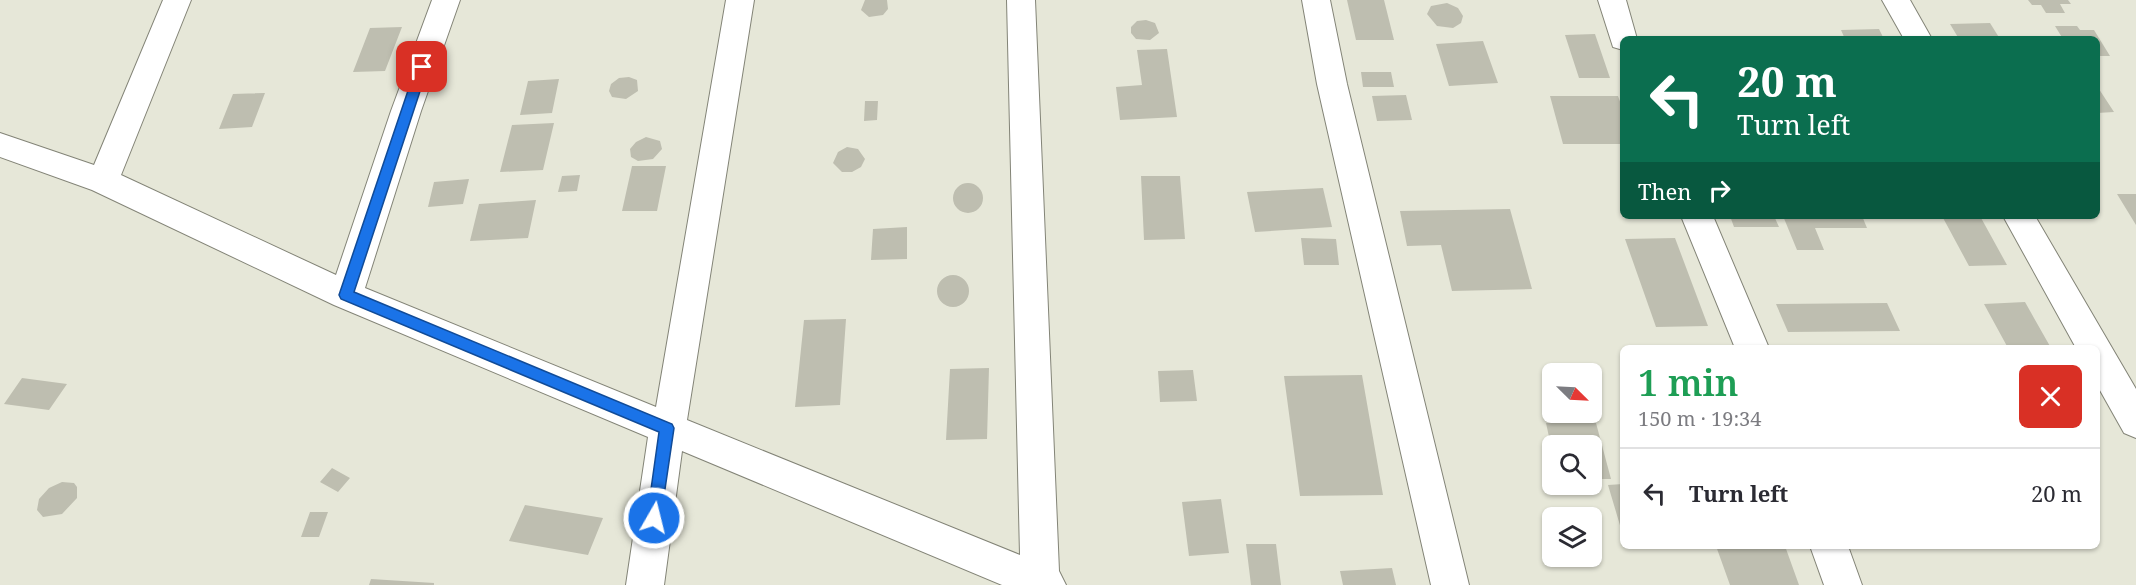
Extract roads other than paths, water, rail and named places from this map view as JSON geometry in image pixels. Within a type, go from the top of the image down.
[{"type":"street","points":[[103,181],[177,0]]},
{"type":"street","points":[[346,295],[406,111],[446,0]]},
{"type":"street","points":[[645,585],[667,428],[673,409],[740,0]]},
{"type":"street","points":[[0,146],[103,181],[346,295],[1042,583],[1022,0],[1028,0]]},
{"type":"street","points":[[1316,0],[1332,84],[1450,585]]},
{"type":"street","points":[[1612,0],[1622,36]]},
{"type":"street","points":[[1896,0],[1916,36]]},
{"type":"street","points":[[1697,219],[1751,345]]},
{"type":"street","points":[[2021,219],[2092,345]]},
{"type":"street","points":[[2100,358],[2136,422]]},
{"type":"street","points":[[1830,549],[1843,585]]}]
